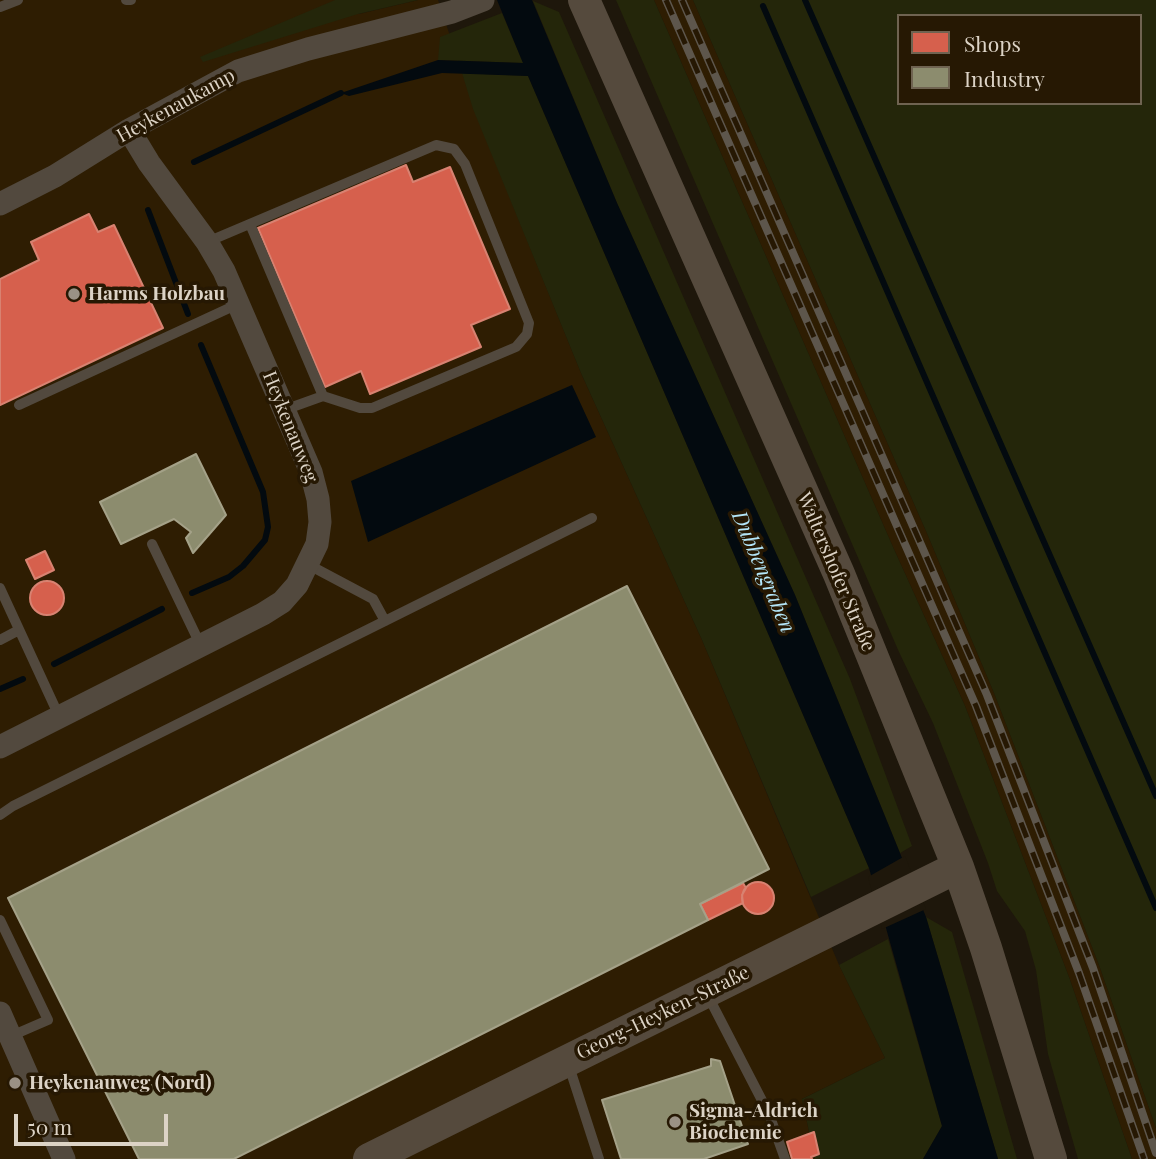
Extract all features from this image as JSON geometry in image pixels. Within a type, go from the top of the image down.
[{"type":"main road","name":"Waltershofer Straße","points":[[584,0],[839,574],[958,867],[982,935],[1051,1159]]},
{"type":"main road","name":"Georg-Heyken-Straße","points":[[369,1159],[958,867]]},
{"type":"street","name":"Heykenaukamp","points":[[0,204],[55,176],[129,130],[238,71],[308,49],[429,19],[483,0]]},
{"type":"street","name":"Heykenauweg","points":[[0,747],[263,614],[282,601],[297,584],[309,565],[317,544],[320,523],[318,499],[311,472],[219,261],[149,163],[129,130]]},
{"type":"street","points":[[0,1013],[64,1159]]},
{"type":"lane","points":[[0,7],[18,0]]},
{"type":"lane","points":[[207,242],[436,145],[454,149],[465,164],[529,323],[527,334],[516,347],[372,408],[360,408],[323,396],[284,410]]},
{"type":"lane","points":[[250,223],[323,396]]},
{"type":"lane","points":[[19,405],[238,304]]},
{"type":"lane","points":[[0,815],[592,518]]},
{"type":"lane","points":[[152,544],[201,646]]},
{"type":"lane","points":[[309,565],[373,600],[385,621]]},
{"type":"lane","points":[[0,588],[59,716]]},
{"type":"lane","points":[[0,640],[19,630]]},
{"type":"lane","points":[[0,920],[47,1020],[11,1036]]},
{"type":"lane","points":[[705,992],[769,1114],[785,1159]]},
{"type":"lane","points":[[567,1060],[599,1159]]},
{"type":"shaded area","points":[[0,0],[355,0],[359,14],[418,0],[438,0],[476,114],[581,373],[702,640],[839,965],[885,1058],[802,1099],[815,1159],[0,1159]]},
{"type":"shaded area","points":[[654,0],[693,0],[926,531],[994,693],[1099,965],[1156,1128],[1156,1159],[1132,1159],[1069,977],[965,706]]},
{"type":"green space","points":[[335,0],[418,0],[358,14],[203,62],[200,57]]},
{"type":"green space","points":[[616,0],[654,0],[965,706],[1069,977],[1132,1159],[1078,1159],[1048,1054],[1036,970],[1025,931],[997,891],[933,723],[899,652]]},
{"type":"green space","points":[[693,0],[1156,0],[1156,1128],[1099,965],[994,693],[926,531]]},
{"type":"green space","points":[[533,1],[559,12],[850,679],[912,846],[900,853],[795,595],[617,203]]},
{"type":"green space","points":[[502,13],[523,63],[438,60],[440,37]]},
{"type":"green space","points":[[462,73],[528,76],[869,868],[811,897],[702,640],[581,373],[473,109]]},
{"type":"green space","points":[[926,917],[952,932],[1017,1159],[998,1159]]},
{"type":"green space","points":[[888,939],[942,1126],[923,1159],[815,1159],[802,1099],[885,1058],[839,965]]},
{"type":"water","name":"Dubbengraben","points":[[497,0],[532,0],[617,203],[795,595],[926,917],[998,1159],[923,1159],[942,1126],[869,868],[528,76],[442,73],[349,96],[341,93],[438,60],[523,63]]},
{"type":"water","points":[[572,385],[596,437],[368,542],[351,481]]},
{"type":"pier","points":[[905,856],[926,909],[882,929],[868,877]]},
{"type":"building: Shops","points":[[406,165],[413,182],[450,167],[510,309],[471,325],[481,347],[370,394],[361,371],[325,387],[258,228]]},
{"type":"building: Shops","name":"Harms Holzbau","points":[[89,214],[98,232],[114,225],[163,328],[0,405],[0,279],[39,260],[31,242]]},
{"type":"building: Shops","points":[[45,551],[54,570],[35,579],[26,560]]},
{"type":"building: Shops","points":[[47,581],[59,586],[64,598],[59,610],[47,615],[35,610],[30,598],[35,586]]},
{"type":"building: Shops","points":[[758,882],[769,887],[774,898],[769,909],[758,914],[747,909],[742,898],[747,887]]},
{"type":"building: Shops","points":[[743,883],[746,888],[742,895],[743,903],[708,920],[700,904]]},
{"type":"building: Shops","points":[[814,1132],[819,1154],[811,1157],[812,1159],[792,1159],[787,1142]]},
{"type":"building: Industry","points":[[196,454],[226,515],[193,553],[186,538],[191,532],[174,519],[121,544],[100,502]]},
{"type":"building: Industry","points":[[627,586],[769,869],[700,904],[708,920],[234,1159],[139,1159],[8,898]]},
{"type":"building: Industry","name":"Sigma-Aldrich Biochemie","points":[[711,1059],[720,1061],[748,1144],[704,1159],[621,1159],[602,1100],[711,1066]]},
{"type":"waterway","points":[[805,0],[1156,796]]},
{"type":"waterway","points":[[763,6],[1156,908]]},
{"type":"waterway","points":[[194,162],[341,93]]},
{"type":"waterway","points":[[148,210],[188,314]]},
{"type":"waterway","points":[[192,593],[229,577],[243,566],[265,540],[268,527],[263,492],[201,345]]},
{"type":"waterway","points":[[54,664],[162,609]]},
{"type":"waterway","points":[[0,689],[23,679]]},
{"type":"railway","points":[[666,0],[976,706],[1079,973],[1144,1159]]},
{"type":"railway","points":[[682,0],[987,695],[1093,968],[1156,1153]]},
{"type":"place","name":"Harms Holzbau","points":[[74,294]]},
{"type":"place","name":"Heykenauweg (Nord)","points":[[15,1083]]},
{"type":"place","name":"Sigma-Aldrich Biochemie","points":[[675,1122]]}]
